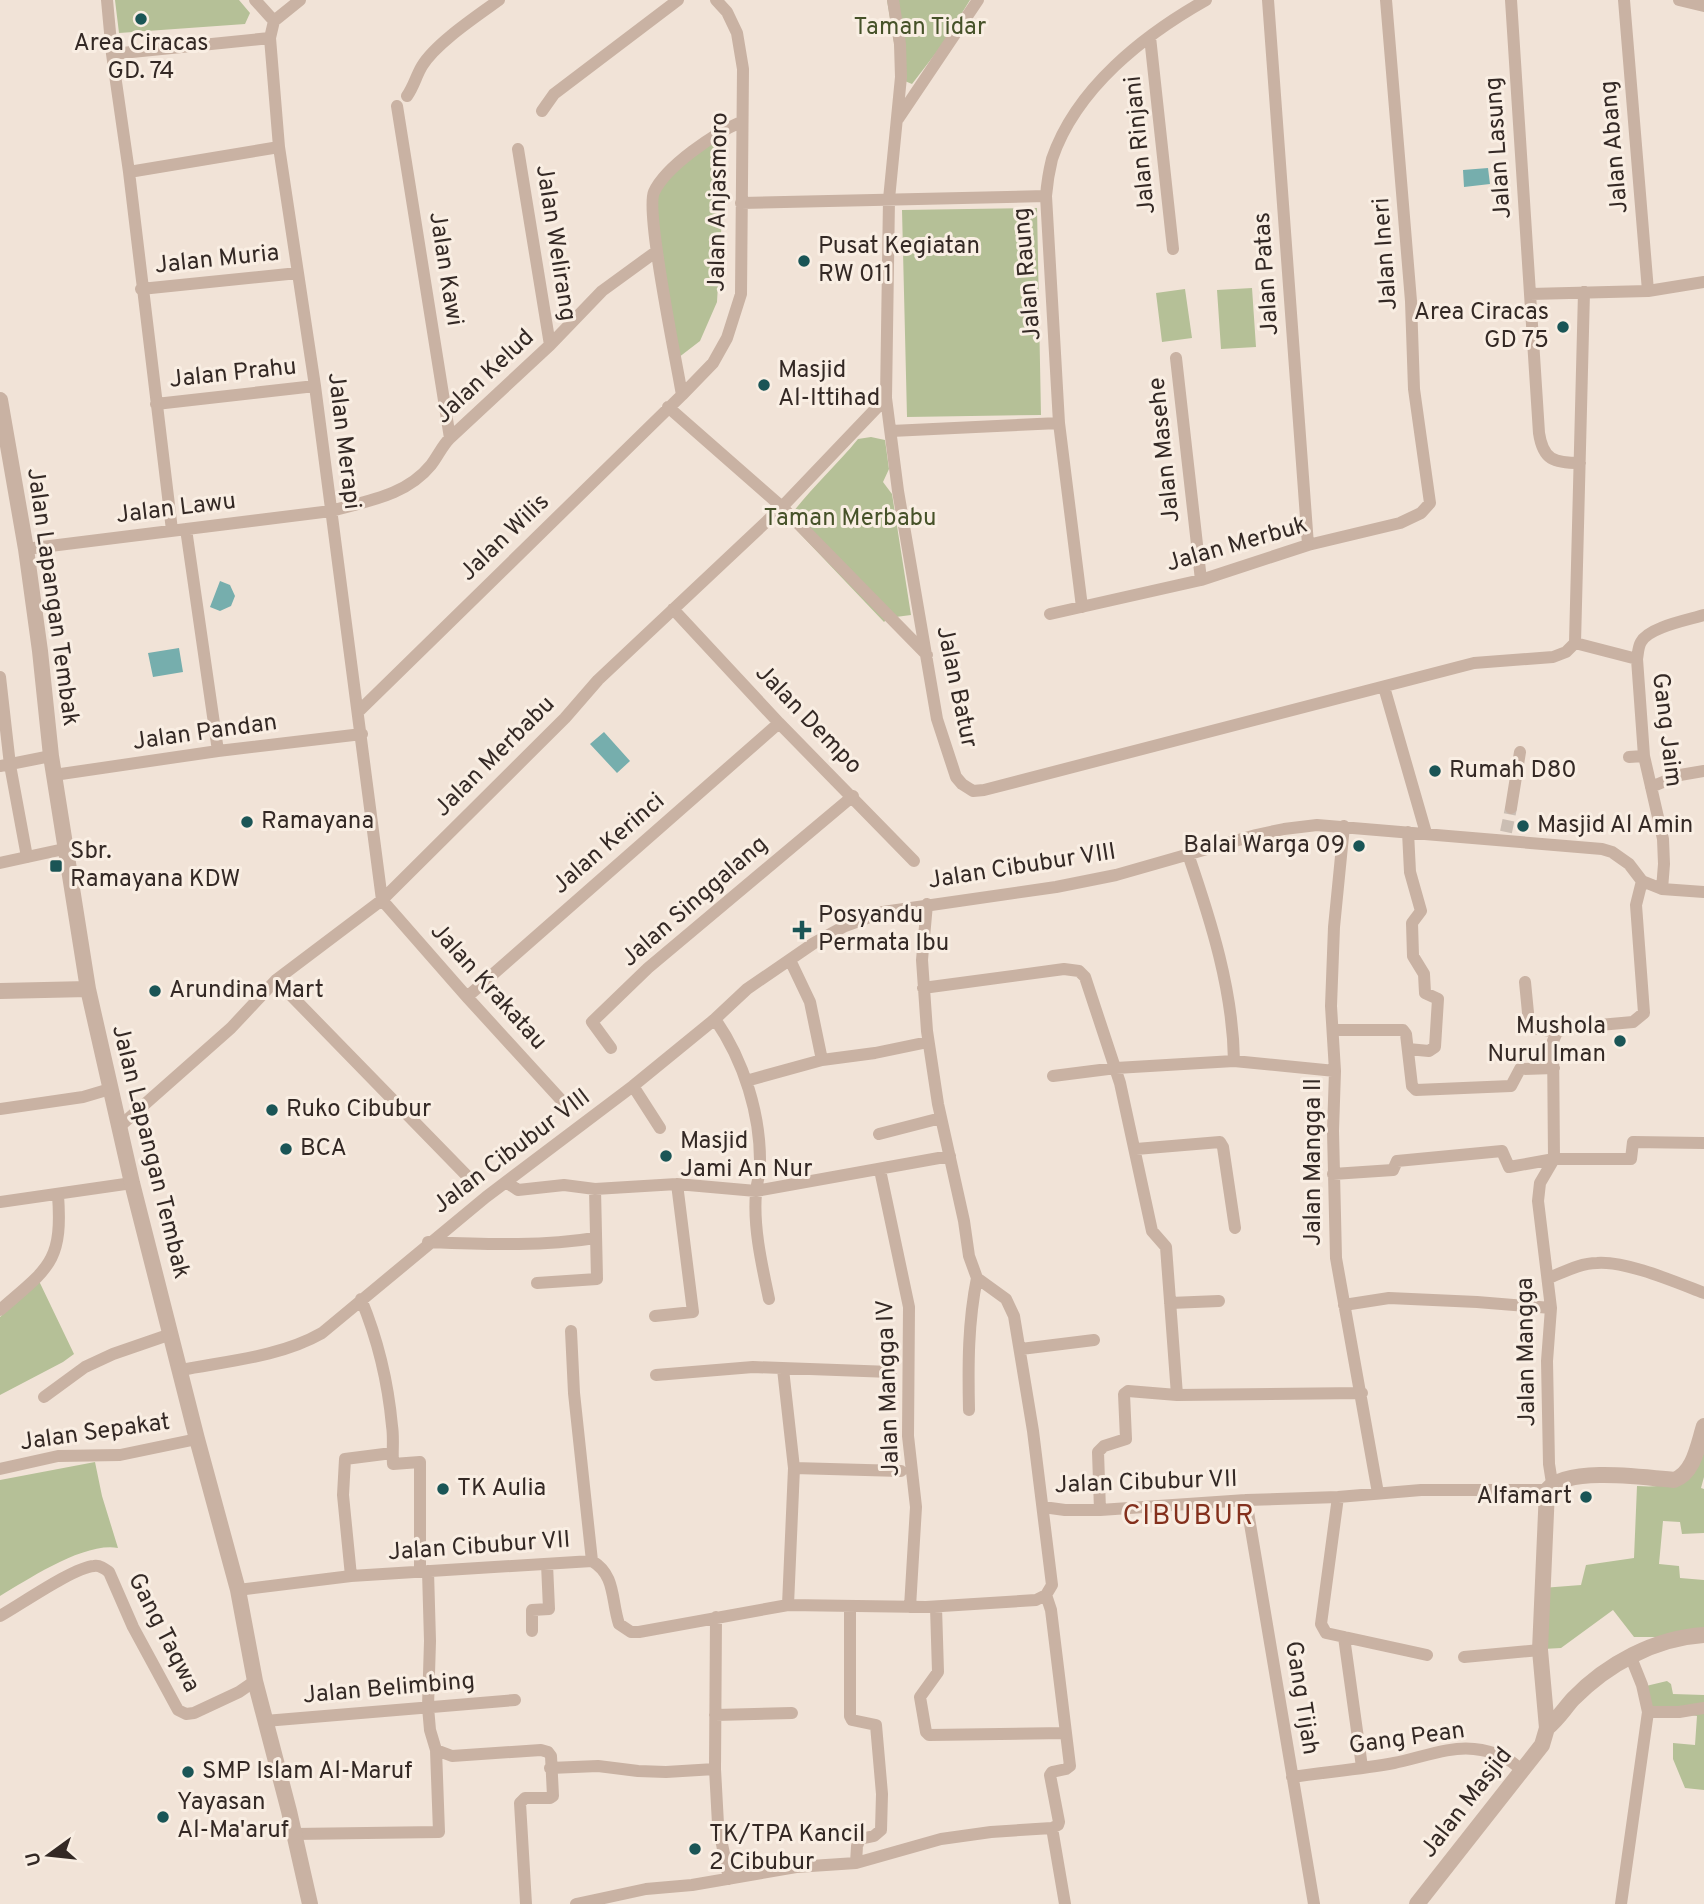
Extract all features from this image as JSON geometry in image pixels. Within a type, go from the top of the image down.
[{"type":"street","points":[[107,0],[172,530]]},
{"type":"street","points":[[255,0],[274,21],[300,0]]},
{"type":"street","points":[[407,96],[423,65],[431,56],[459,30],[499,0]]},
{"type":"street","points":[[542,111],[554,94],[678,0]]},
{"type":"street","name":"Jalan Anjasmoro","points":[[682,395],[713,363],[727,338],[741,294],[743,82],[740,46],[727,12],[716,0]]},
{"type":"street","name":"Jalan Batur","points":[[893,0],[900,44],[901,77],[889,199],[886,398],[900,503],[937,719],[952,769],[962,784],[973,791],[984,790],[1474,663],[1553,657],[1566,652],[1575,643]]},
{"type":"street","points":[[898,120],[978,0]]},
{"type":"street","points":[[1046,196],[1052,160],[1072,119],[1099,82],[1150,37],[1206,0]]},
{"type":"street","name":"Jalan Patas","points":[[1268,0],[1308,545]]},
{"type":"street","name":"Jalan Ineri","points":[[1387,0],[1411,301],[1414,389],[1430,503]]},
{"type":"street","name":"Jalan Lasung","points":[[1511,0],[1540,442],[1546,454],[1555,461],[1580,463]]},
{"type":"street","name":"Jalan Abang","points":[[1624,0],[1648,290]]},
{"type":"street","points":[[1679,0],[1704,6]]},
{"type":"street","name":"Jalan Merapi","points":[[274,21],[270,38],[279,147],[315,386],[382,900]]},
{"type":"street","name":"Jalan Rinjani","points":[[1150,37],[1173,249]]},
{"type":"street","points":[[112,54],[270,38]]},
{"type":"street","name":"Jalan Kawi","points":[[397,106],[450,438]]},
{"type":"street","points":[[682,395],[657,251],[654,193],[680,162],[720,131],[741,122]]},
{"type":"street","points":[[129,172],[279,147]]},
{"type":"street","name":"Jalan Welirang","points":[[518,149],[550,345]]},
{"type":"street","name":"Jalan Raung","points":[[741,203],[1046,196],[1059,423],[1082,607]]},
{"type":"street","name":"Jalan Kelud","points":[[331,511],[375,500],[416,481],[432,463],[440,448],[550,345],[602,291],[657,251]]},
{"type":"street","name":"Jalan Muria","points":[[141,289],[298,273]]},
{"type":"street","points":[[1530,294],[1648,290],[1704,282]]},
{"type":"street","points":[[1584,292],[1575,643],[1637,659],[1640,642],[1647,634],[1704,615]]},
{"type":"street","name":"Jalan Masehe","points":[[1176,358],[1200,580]]},
{"type":"street","name":"Jalan Prahu","points":[[156,404],[315,386]]},
{"type":"street","name":"Jalan Wilis","points":[[358,712],[682,395]]},
{"type":"street","name":"Jalan Merbabu","points":[[119,1127],[231,1028],[276,980],[382,900],[565,718],[597,680],[782,507],[886,398]]},
{"type":"street","name":"Jalan Lapangan Tembak","points":[[0,400],[26,549],[64,849],[88,989],[132,1183],[238,1590],[255,1681],[310,1904]]},
{"type":"street","points":[[668,407],[782,507],[927,655]]},
{"type":"street","points":[[891,431],[1059,423]]},
{"type":"street","name":"Jalan Merbuk","points":[[1050,614],[1200,580],[1308,545],[1407,520],[1421,513],[1430,503]]},
{"type":"street","name":"Jalan Lawu","points":[[26,549],[331,511]]},
{"type":"street","points":[[186,529],[218,751]]},
{"type":"street","name":"Jalan Dempo","points":[[673,609],[779,723],[914,860]]},
{"type":"street","name":"Gang Jaim","points":[[1637,659],[1644,756],[1663,839],[1662,889]]},
{"type":"street","points":[[0,677],[5,766],[27,857]]},
{"type":"street","points":[[1384,687],[1426,833]]},
{"type":"street","name":"Jalan Kerinci","points":[[467,997],[779,723]]},
{"type":"street","name":"Jalan Pandan","points":[[54,775],[218,751],[362,734]]},
{"type":"street","points":[[1511,807],[1520,752]]},
{"type":"street","points":[[5,766],[27,759],[51,756]]},
{"type":"street","points":[[1629,757],[1644,756]]},
{"type":"street","points":[[1651,787],[1679,775],[1704,771]]},
{"type":"street","name":"Jalan Singgalang","points":[[611,1048],[592,1022],[648,968],[853,796]]},
{"type":"street","name":"Jalan Cibubur VIII","points":[[181,1370],[303,1344],[322,1333],[428,1242],[633,1086],[715,1019],[747,989],[814,943],[845,926],[883,912],[1056,887],[1116,875],[1284,829],[1317,825],[1505,836],[1602,849],[1612,852],[1629,864],[1642,881],[1662,889],[1704,892]]},
{"type":"street","name":"Jalan Mangga II","points":[[1344,826],[1334,927],[1332,1030],[1335,1071],[1333,1174],[1336,1258],[1378,1493]]},
{"type":"street","points":[[1408,832],[1410,872],[1422,911],[1412,923],[1413,956],[1424,974],[1425,993],[1437,999],[1435,1047],[1429,1051],[1408,1049]]},
{"type":"street","points":[[0,863],[64,849]]},
{"type":"street","points":[[1188,854],[1224,979],[1233,1029],[1234,1061]]},
{"type":"street","points":[[1525,982],[1529,1023],[1533,1028],[1557,1032],[1574,1026],[1633,1022],[1644,1013],[1636,905],[1642,881]]},
{"type":"street","name":"Jalan Krakatau","points":[[382,900],[564,1102]]},
{"type":"street","points":[[927,904],[922,960],[928,1042],[969,1256],[977,1278],[971,1310],[968,1357],[969,1410]]},
{"type":"street","points":[[790,960],[810,1002],[822,1060]]},
{"type":"street","points":[[923,988],[1064,969],[1079,971],[1086,977],[1116,1068],[1152,1231],[1167,1250],[1177,1395]]},
{"type":"street","points":[[276,980],[472,1181]]},
{"type":"street","points":[[0,991],[88,989]]},
{"type":"street","points":[[715,1019],[730,1044],[753,1105],[761,1169],[755,1191],[760,1247],[769,1299]]},
{"type":"street","points":[[1332,1030],[1403,1030],[1406,1034],[1412,1086],[1416,1090],[1511,1086],[1520,1069],[1555,1068]]},
{"type":"street","name":"Jalan Mangga","points":[[1549,1487],[1547,1361],[1551,1308],[1538,1201],[1540,1183],[1555,1159],[1553,1041],[1557,1032]]},
{"type":"street","points":[[746,1081],[822,1060],[928,1042]]},
{"type":"street","points":[[1054,1076],[1116,1068],[1234,1061],[1335,1071]]},
{"type":"street","points":[[633,1086],[660,1128]]},
{"type":"street","points":[[0,1108],[83,1097],[110,1089]]},
{"type":"street","points":[[879,1134],[941,1118]]},
{"type":"street","points":[[1136,1149],[1220,1142],[1235,1228]]},
{"type":"street","points":[[1333,1174],[1393,1170],[1397,1161],[1502,1151],[1509,1167],[1555,1159],[1631,1159],[1633,1142],[1704,1143]]},
{"type":"street","points":[[506,1182],[518,1190],[564,1185],[595,1189],[677,1184],[755,1191],[950,1156]]},
{"type":"street","name":"Jalan Mangga IV","points":[[880,1170],[909,1307],[908,1436],[916,1507],[910,1607]]},
{"type":"street","points":[[0,1202],[132,1183]]},
{"type":"street","points":[[655,1316],[693,1312],[677,1184]]},
{"type":"street","points":[[537,1283],[597,1279],[595,1189]]},
{"type":"street","points":[[0,1310],[46,1269],[54,1255],[60,1219],[58,1195]]},
{"type":"street","points":[[428,1242],[531,1245],[595,1238]]},
{"type":"street","points":[[1549,1278],[1584,1265],[1610,1263],[1665,1278],[1704,1293]]},
{"type":"street","points":[[977,1278],[1006,1299],[1011,1306],[1021,1349],[1043,1507]]},
{"type":"street","points":[[1344,1305],[1389,1298],[1551,1308]]},
{"type":"street","points":[[294,1834],[439,1832],[436,1750],[430,1730],[428,1707],[430,1640],[424,1571],[420,1462],[393,1464],[393,1428],[382,1358],[361,1299]]},
{"type":"street","points":[[1170,1303],[1219,1301]]},
{"type":"street","points":[[570,1331],[592,1561]]},
{"type":"street","points":[[44,1396],[85,1367],[171,1334]]},
{"type":"street","points":[[1021,1349],[1094,1340]]},
{"type":"street","points":[[656,1375],[753,1367],[891,1372]]},
{"type":"street","points":[[783,1369],[794,1468],[788,1605]]},
{"type":"street","points":[[1100,1510],[1098,1452],[1126,1439],[1124,1394],[1128,1391],[1177,1395],[1362,1393]]},
{"type":"street","points":[[1547,1728],[1540,1650],[1549,1487],[1587,1475],[1674,1480],[1686,1474],[1703,1433]]},
{"type":"street","name":"Jalan Sepakat","points":[[0,1469],[58,1456],[120,1455],[197,1439]]},
{"type":"street","points":[[351,1576],[343,1495],[345,1459],[392,1453]]},
{"type":"street","points":[[794,1468],[901,1471]]},
{"type":"street","name":"Jalan Cibubur VII","points":[[238,1590],[351,1576],[592,1561],[606,1573],[611,1582],[617,1617],[625,1629],[631,1632],[651,1631],[788,1605],[936,1607],[1036,1600],[1046,1595],[1052,1585],[1043,1507],[1100,1510],[1378,1493],[1549,1487]]},
{"type":"street","points":[[1338,1497],[1322,1630],[1427,1655]]},
{"type":"street","name":"Gang Tijah","points":[[1246,1500],[1314,1904]]},
{"type":"street","points":[[532,1631],[532,1609],[549,1609],[547,1564]]},
{"type":"street","name":"Gang Taqwa","points":[[0,1616],[74,1573],[94,1566],[103,1568],[109,1572],[133,1627],[178,1710],[186,1714],[194,1713],[239,1692],[255,1681]]},
{"type":"street","points":[[576,1904],[646,1889],[729,1879],[796,1867],[856,1863],[941,1839],[1052,1828],[1058,1825],[1049,1775],[1070,1766],[1051,1610],[1046,1595]]},
{"type":"street","points":[[849,1606],[850,1716],[852,1720],[876,1725],[882,1794],[881,1830],[874,1836],[860,1839],[856,1863]]},
{"type":"street","points":[[936,1607],[938,1672],[920,1698],[926,1732],[929,1735],[1065,1733]]},
{"type":"street","points":[[716,1617],[715,1769],[719,1824],[729,1879]]},
{"type":"street","name":"Jalan Masjid","points":[[1417,1904],[1542,1745],[1547,1728],[1558,1719],[1573,1699],[1630,1655],[1680,1638],[1704,1635]]},
{"type":"street","points":[[1344,1637],[1362,1767]]},
{"type":"street","points":[[1464,1657],[1540,1650]]},
{"type":"street","points":[[1620,1904],[1648,1712],[1642,1685],[1630,1655]]},
{"type":"street","name":"Jalan Belimbing","points":[[265,1721],[515,1700]]},
{"type":"street","points":[[1648,1712],[1679,1712],[1704,1708]]},
{"type":"street","points":[[715,1715],[792,1713]]},
{"type":"street","name":"Gang Pean","points":[[1293,1777],[1473,1749],[1512,1760],[1522,1771]]},
{"type":"street","points":[[436,1750],[452,1756],[541,1750],[551,1756],[552,1798],[525,1798],[520,1803],[526,1904]]},
{"type":"street","points":[[550,1768],[598,1766],[638,1772],[715,1769]]},
{"type":"street","points":[[1052,1828],[1065,1904]]},
{"type":"green space","points":[[115,0],[239,0],[250,13],[245,24],[119,33]]},
{"type":"green space","name":"Taman Tidar","points":[[887,0],[970,0],[942,45],[912,84],[900,79]]},
{"type":"green space","points":[[710,135],[726,148],[717,302],[700,341],[674,361],[649,192]]},
{"type":"green space","points":[[1037,208],[1041,415],[907,417],[902,210]]},
{"type":"green space","points":[[1252,288],[1256,347],[1221,349],[1217,290]]},
{"type":"green space","points":[[1185,289],[1192,338],[1162,342],[1156,293]]},
{"type":"green space","name":"Taman Merbabu","points":[[871,437],[885,440],[889,469],[883,482],[892,494],[911,615],[888,618],[884,622],[787,520],[858,439]]},
{"type":"green space","points":[[39,1281],[74,1354],[0,1395],[0,1317]]},
{"type":"green space","points":[[1704,1445],[1704,1477],[1701,1488],[1704,1489],[1704,1533],[1682,1534],[1680,1522],[1663,1521],[1659,1564],[1679,1566],[1680,1578],[1704,1580],[1704,1631],[1666,1637],[1634,1637],[1613,1610],[1561,1648],[1543,1649],[1542,1588],[1581,1585],[1586,1565],[1634,1558],[1637,1486],[1663,1485],[1678,1479]]},
{"type":"green space","points":[[95,1462],[118,1548],[104,1548],[73,1556],[0,1596],[0,1480]]},
{"type":"green space","points":[[1667,1681],[1671,1684],[1673,1694],[1704,1695],[1704,1790],[1685,1788],[1673,1759],[1673,1743],[1695,1745],[1697,1716],[1651,1708],[1646,1686]]},
{"type":"water","points":[[1488,168],[1490,184],[1464,187],[1463,170]]},
{"type":"water","points":[[220,581],[230,585],[235,596],[231,606],[220,611],[210,607]]},
{"type":"water","points":[[179,648],[183,672],[153,677],[148,653]]},
{"type":"water","points":[[604,732],[630,761],[617,773],[590,744]]},
{"type":"tunnel","points":[[1506,832],[1511,808]]},
{"type":"place","name":"Area Ciracas GD. 74","points":[[141,19]]},
{"type":"place","name":"Pusat Kegiatan RW 011","points":[[804,261]]},
{"type":"place","name":"Area Ciracas GD 75","points":[[1563,327]]},
{"type":"place","name":"Masjid Al-Ittihad","points":[[764,385]]},
{"type":"place","name":"Rumah D80","points":[[1435,771]]},
{"type":"place","name":"Ramayana","points":[[247,822]]},
{"type":"place","name":"Masjid Al Amin","points":[[1523,826]]},
{"type":"place","name":"Balai Warga 09","points":[[1359,846]]},
{"type":"place","name":"Sbr. Ramayana KDW","points":[[56,866]]},
{"type":"place","name":"Posyandu Permata Ibu","points":[[802,930]]},
{"type":"place","name":"Arundina Mart","points":[[155,991]]},
{"type":"place","name":"Mushola Nurul Iman","points":[[1620,1041]]},
{"type":"place","name":"Ruko Cibubur","points":[[272,1110]]},
{"type":"place","name":"BCA","points":[[286,1149]]},
{"type":"place","name":"Masjid Jami An Nur","points":[[666,1156]]},
{"type":"place","name":"TK Aulia","points":[[443,1489]]},
{"type":"place","name":"Alfamart","points":[[1586,1497]]},
{"type":"place","name":"SMP Islam Al-Maruf","points":[[188,1772]]},
{"type":"place","name":"Yayasan Al-Ma'aruf","points":[[163,1817]]},
{"type":"place","name":"TK/TPA Kancil 2 Cibubur","points":[[695,1849]]},
{"type":"district","name":"CIBUBUR","points":[[1189,1517]]}]
